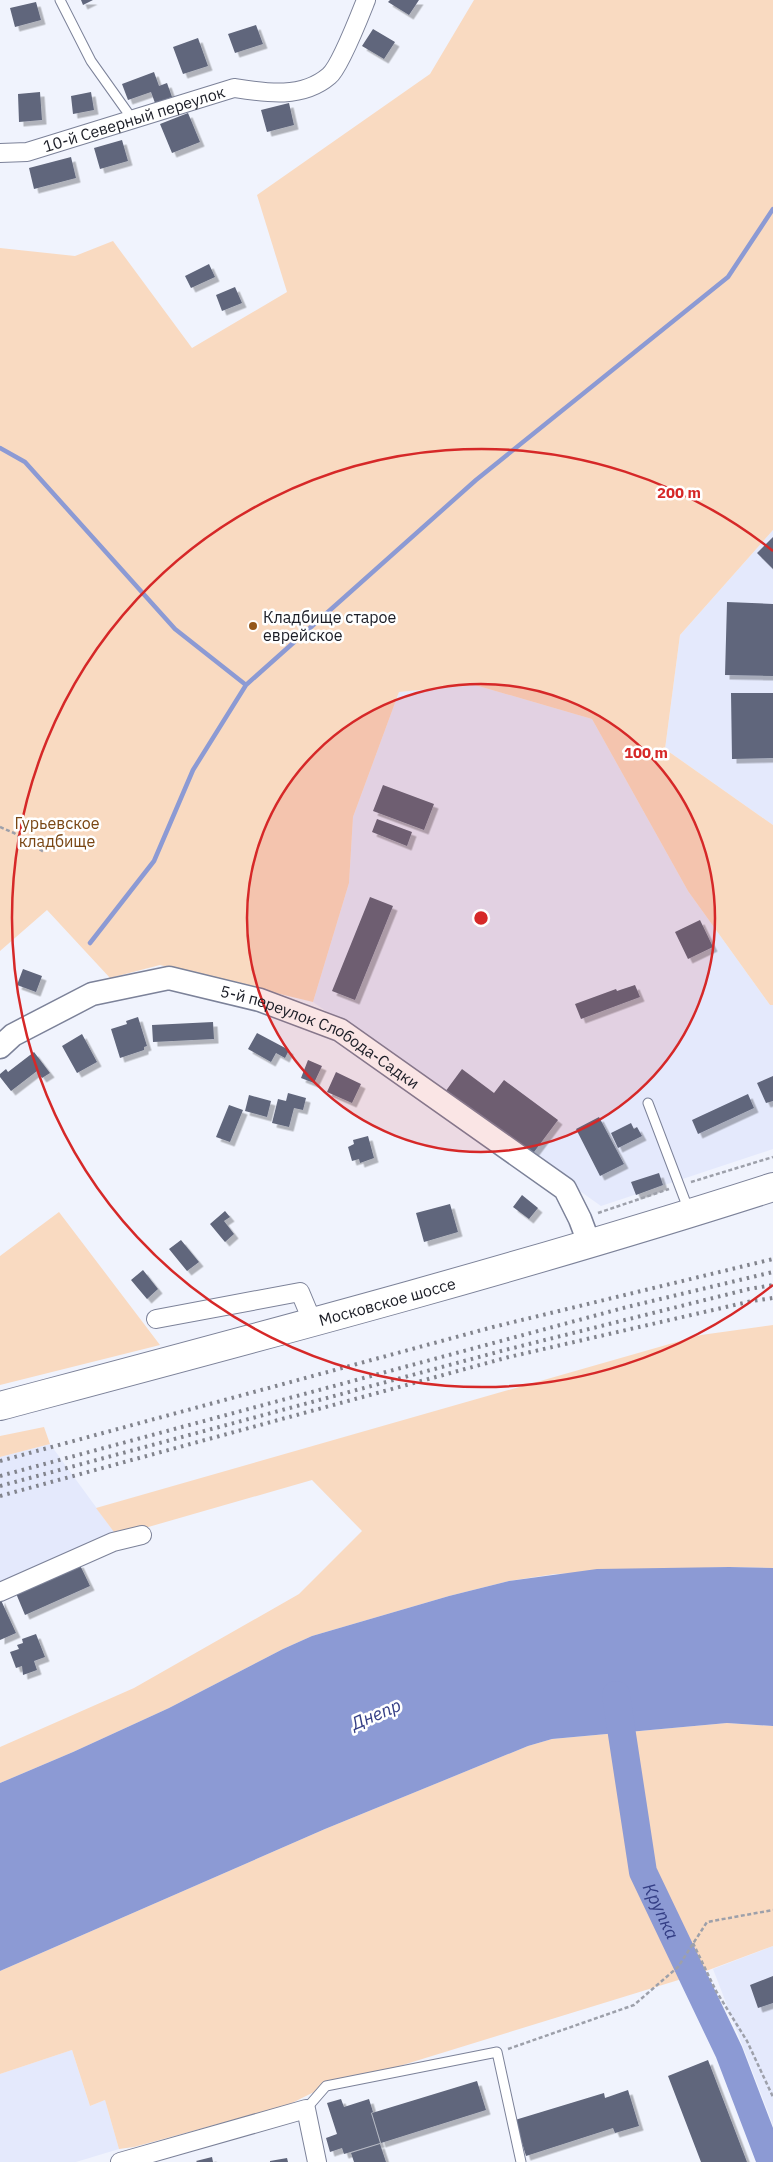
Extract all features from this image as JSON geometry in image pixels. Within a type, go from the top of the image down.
[{"type":"main road","name":"Московское шоссе","points":[[0,1406],[313,1323],[589,1243],[773,1187]]},
{"type":"street","name":"10-й Северный переулок","points":[[0,153],[27,152],[234,88],[268,94],[302,91],[330,75],[366,0]]},
{"type":"street","name":"5-й переулок Слобода-Садки","points":[[4,1038],[92,994],[169,978],[260,1000],[340,1030],[564,1189],[580,1219],[589,1243]]},
{"type":"street","points":[[156,1319],[300,1292],[313,1323]]},
{"type":"street","points":[[0,1592],[113,1542],[142,1535]]},
{"type":"street","points":[[120,2162],[306,2109],[317,2162]]},
{"type":"lane","points":[[60,0],[91,62],[133,120]]},
{"type":"lane","points":[[648,1102],[690,1213]]},
{"type":"lane","points":[[306,2109],[326,2086],[497,2052],[521,2162]]},
{"type":"path","points":[[0,827],[14,833],[44,852]]},
{"type":"path","points":[[497,2052],[634,2005],[678,1966],[707,1922],[773,1910]]},
{"type":"path","points":[[693,1943],[716,1992],[747,2041],[773,2097]]},
{"type":"shaded area","points":[[773,530],[773,825],[665,749],[680,635]]},
{"type":"shaded area","points":[[475,685],[592,719],[688,891],[770,1005],[773,1005],[773,1149],[601,1206],[313,1002],[349,883],[353,817],[399,692]]},
{"type":"shaded area","points":[[50,1444],[117,1536],[0,1584],[0,1457]]},
{"type":"shaded area","points":[[773,1946],[773,2125],[713,1969]]},
{"type":"shaded area","points":[[72,2050],[90,2106],[105,2100],[119,2149],[76,2162],[0,2162],[0,2074]]},
{"type":"green space","name":"Гурьевское кладбище","points":[[474,0],[773,0],[773,530],[680,635],[665,749],[773,825],[773,1005],[770,1005],[688,891],[592,719],[475,685],[399,692],[353,817],[349,883],[313,1002],[160,965],[110,978],[47,910],[0,951],[0,248],[75,256],[113,241],[192,348],[287,292],[257,195],[430,74]]},
{"type":"green space","points":[[59,1212],[160,1345],[0,1385],[0,1256]]},
{"type":"green space","points":[[773,1325],[773,1568],[729,1567],[555,1574],[509,1581],[449,1596],[312,1636],[169,1708],[0,1783],[0,1747],[134,1688],[299,1594],[362,1531],[312,1480],[117,1536],[96,1508],[701,1335]]},
{"type":"green space","points":[[44,1427],[50,1444],[0,1457],[0,1436]]},
{"type":"green space","points":[[727,1723],[773,1726],[773,1946],[698,1974],[312,2093],[288,2105],[134,2147],[119,2149],[105,2100],[90,2106],[72,2050],[0,2074],[0,1971],[325,1829],[528,1746],[552,1739]]},
{"type":"water","name":"Днепр","points":[[773,1568],[773,1726],[727,1723],[552,1739],[528,1746],[325,1829],[0,1971],[0,1783],[169,1708],[312,1636],[449,1596],[509,1581],[597,1569]]},
{"type":"building","points":[[81,0],[93,0],[83,5]]},
{"type":"building","points":[[390,0],[419,0],[409,15],[388,2]]},
{"type":"building","points":[[36,2],[41,20],[15,27],[10,8]]},
{"type":"building","points":[[256,25],[263,44],[235,53],[228,34]]},
{"type":"building","points":[[373,29],[395,42],[384,59],[362,46]]},
{"type":"building","points":[[198,38],[208,66],[183,74],[173,47]]},
{"type":"building","points":[[154,72],[159,86],[167,83],[172,97],[155,103],[151,92],[128,100],[122,84]]},
{"type":"building","points":[[40,92],[42,120],[19,122],[18,94]]},
{"type":"building","points":[[91,92],[94,110],[73,114],[71,96]]},
{"type":"building","points":[[289,103],[294,125],[267,132],[261,110]]},
{"type":"building","points":[[188,113],[200,142],[172,153],[160,124]]},
{"type":"building","points":[[122,140],[128,161],[100,169],[94,148]]},
{"type":"building","points":[[71,157],[76,178],[34,189],[29,168]]},
{"type":"building","points":[[209,264],[215,277],[191,288],[185,276]]},
{"type":"building","points":[[235,287],[242,303],[222,311],[216,295]]},
{"type":"building","points":[[773,537],[773,569],[757,553]]},
{"type":"building","points":[[727,602],[773,604],[773,676],[725,675]]},
{"type":"building","points":[[731,693],[773,693],[773,758],[732,759]]},
{"type":"building","points":[[383,785],[434,804],[424,830],[373,811]]},
{"type":"building","points":[[377,819],[412,832],[407,846],[372,832]]},
{"type":"building","points":[[370,897],[393,906],[355,1000],[332,991]]},
{"type":"building","points":[[700,920],[713,947],[688,959],[675,932]]},
{"type":"building","points":[[23,969],[42,976],[36,992],[17,985]]},
{"type":"building","points":[[635,985],[640,997],[581,1019],[575,1004],[616,989],[617,991]]},
{"type":"building","points":[[138,1017],[147,1046],[144,1047],[144,1050],[120,1058],[111,1029],[127,1024],[126,1021]]},
{"type":"building","points":[[213,1022],[214,1039],[153,1042],[152,1025]]},
{"type":"building","points":[[257,1033],[289,1050],[285,1058],[276,1053],[271,1062],[248,1049]]},
{"type":"building","points":[[82,1034],[97,1062],[77,1073],[62,1046]]},
{"type":"building","points":[[34,1052],[50,1073],[42,1078],[37,1071],[11,1091],[0,1077],[0,1074],[6,1069],[8,1072]]},
{"type":"building","points":[[308,1060],[322,1066],[314,1083],[301,1078]]},
{"type":"building","points":[[462,1069],[494,1093],[504,1080],[558,1120],[531,1156],[445,1092]]},
{"type":"building","points":[[336,1072],[361,1084],[352,1103],[327,1092]]},
{"type":"building","points":[[773,1076],[773,1101],[766,1103],[757,1083]]},
{"type":"building","points":[[288,1093],[306,1098],[303,1110],[294,1108],[289,1127],[272,1123],[278,1099],[286,1101]]},
{"type":"building","points":[[748,1094],[754,1108],[698,1134],[692,1120]]},
{"type":"building","points":[[249,1095],[271,1101],[267,1117],[245,1111]]},
{"type":"building","points":[[229,1105],[243,1110],[230,1142],[216,1137]]},
{"type":"building","points":[[599,1117],[624,1164],[600,1176],[576,1129]]},
{"type":"building","points":[[631,1123],[634,1129],[637,1127],[642,1136],[618,1148],[611,1133]]},
{"type":"building","points":[[368,1136],[374,1158],[360,1163],[359,1159],[352,1161],[348,1147],[354,1144],[353,1140]]},
{"type":"building","points":[[659,1173],[663,1185],[636,1195],[631,1182]]},
{"type":"building","points":[[522,1195],[538,1208],[529,1219],[513,1207]]},
{"type":"building","points":[[450,1204],[458,1232],[424,1242],[416,1213]]},
{"type":"building","points":[[225,1211],[230,1217],[224,1221],[234,1234],[225,1242],[210,1224]]},
{"type":"building","points":[[181,1240],[199,1262],[187,1271],[169,1249]]},
{"type":"building","points":[[143,1270],[158,1289],[147,1299],[131,1280]]},
{"type":"building","points":[[79,1563],[90,1586],[25,1615],[15,1591]]},
{"type":"building","points":[[0,1598],[16,1633],[0,1640]]},
{"type":"building","points":[[36,1634],[45,1657],[34,1661],[37,1670],[23,1675],[22,1666],[16,1668],[10,1652],[19,1649],[17,1645],[23,1643],[22,1639]]},
{"type":"building","points":[[773,1976],[773,2003],[758,2008],[750,1985]]},
{"type":"building","points":[[708,2060],[747,2162],[701,2162],[668,2076]]},
{"type":"building","points":[[477,2081],[486,2110],[381,2143],[372,2113]]},
{"type":"building","points":[[628,2090],[639,2126],[615,2133],[613,2128],[526,2156],[515,2120],[604,2093],[605,2098]]},
{"type":"building","points":[[341,2099],[344,2107],[369,2099],[380,2143],[344,2154],[342,2148],[330,2152],[326,2138],[337,2134],[327,2103]]},
{"type":"building","points":[[380,2144],[386,2162],[354,2162],[351,2153]]},
{"type":"building","points":[[212,2157],[213,2162],[196,2161]]},
{"type":"building","points":[[287,2158],[288,2162],[270,2162],[270,2161]]},
{"type":"waterway","points":[[90,943],[154,861],[193,770],[246,685],[476,480],[728,277],[773,209]]},
{"type":"waterway","points":[[0,448],[25,462],[175,629],[246,685]]},
{"type":"waterway","name":"Крупка","points":[[616,1695],[643,1872],[729,2052],[771,2162]]},
{"type":"railway","points":[[0,1461],[493,1327],[773,1259]]},
{"type":"railway","points":[[0,1476],[627,1307],[773,1272]]},
{"type":"railway","points":[[0,1486],[505,1350],[749,1289],[773,1285]]},
{"type":"railway","points":[[0,1496],[509,1357],[752,1301],[773,1298]]},
{"type":"place","name":"Кладбище старое еврейское","points":[[253,626]]}]
